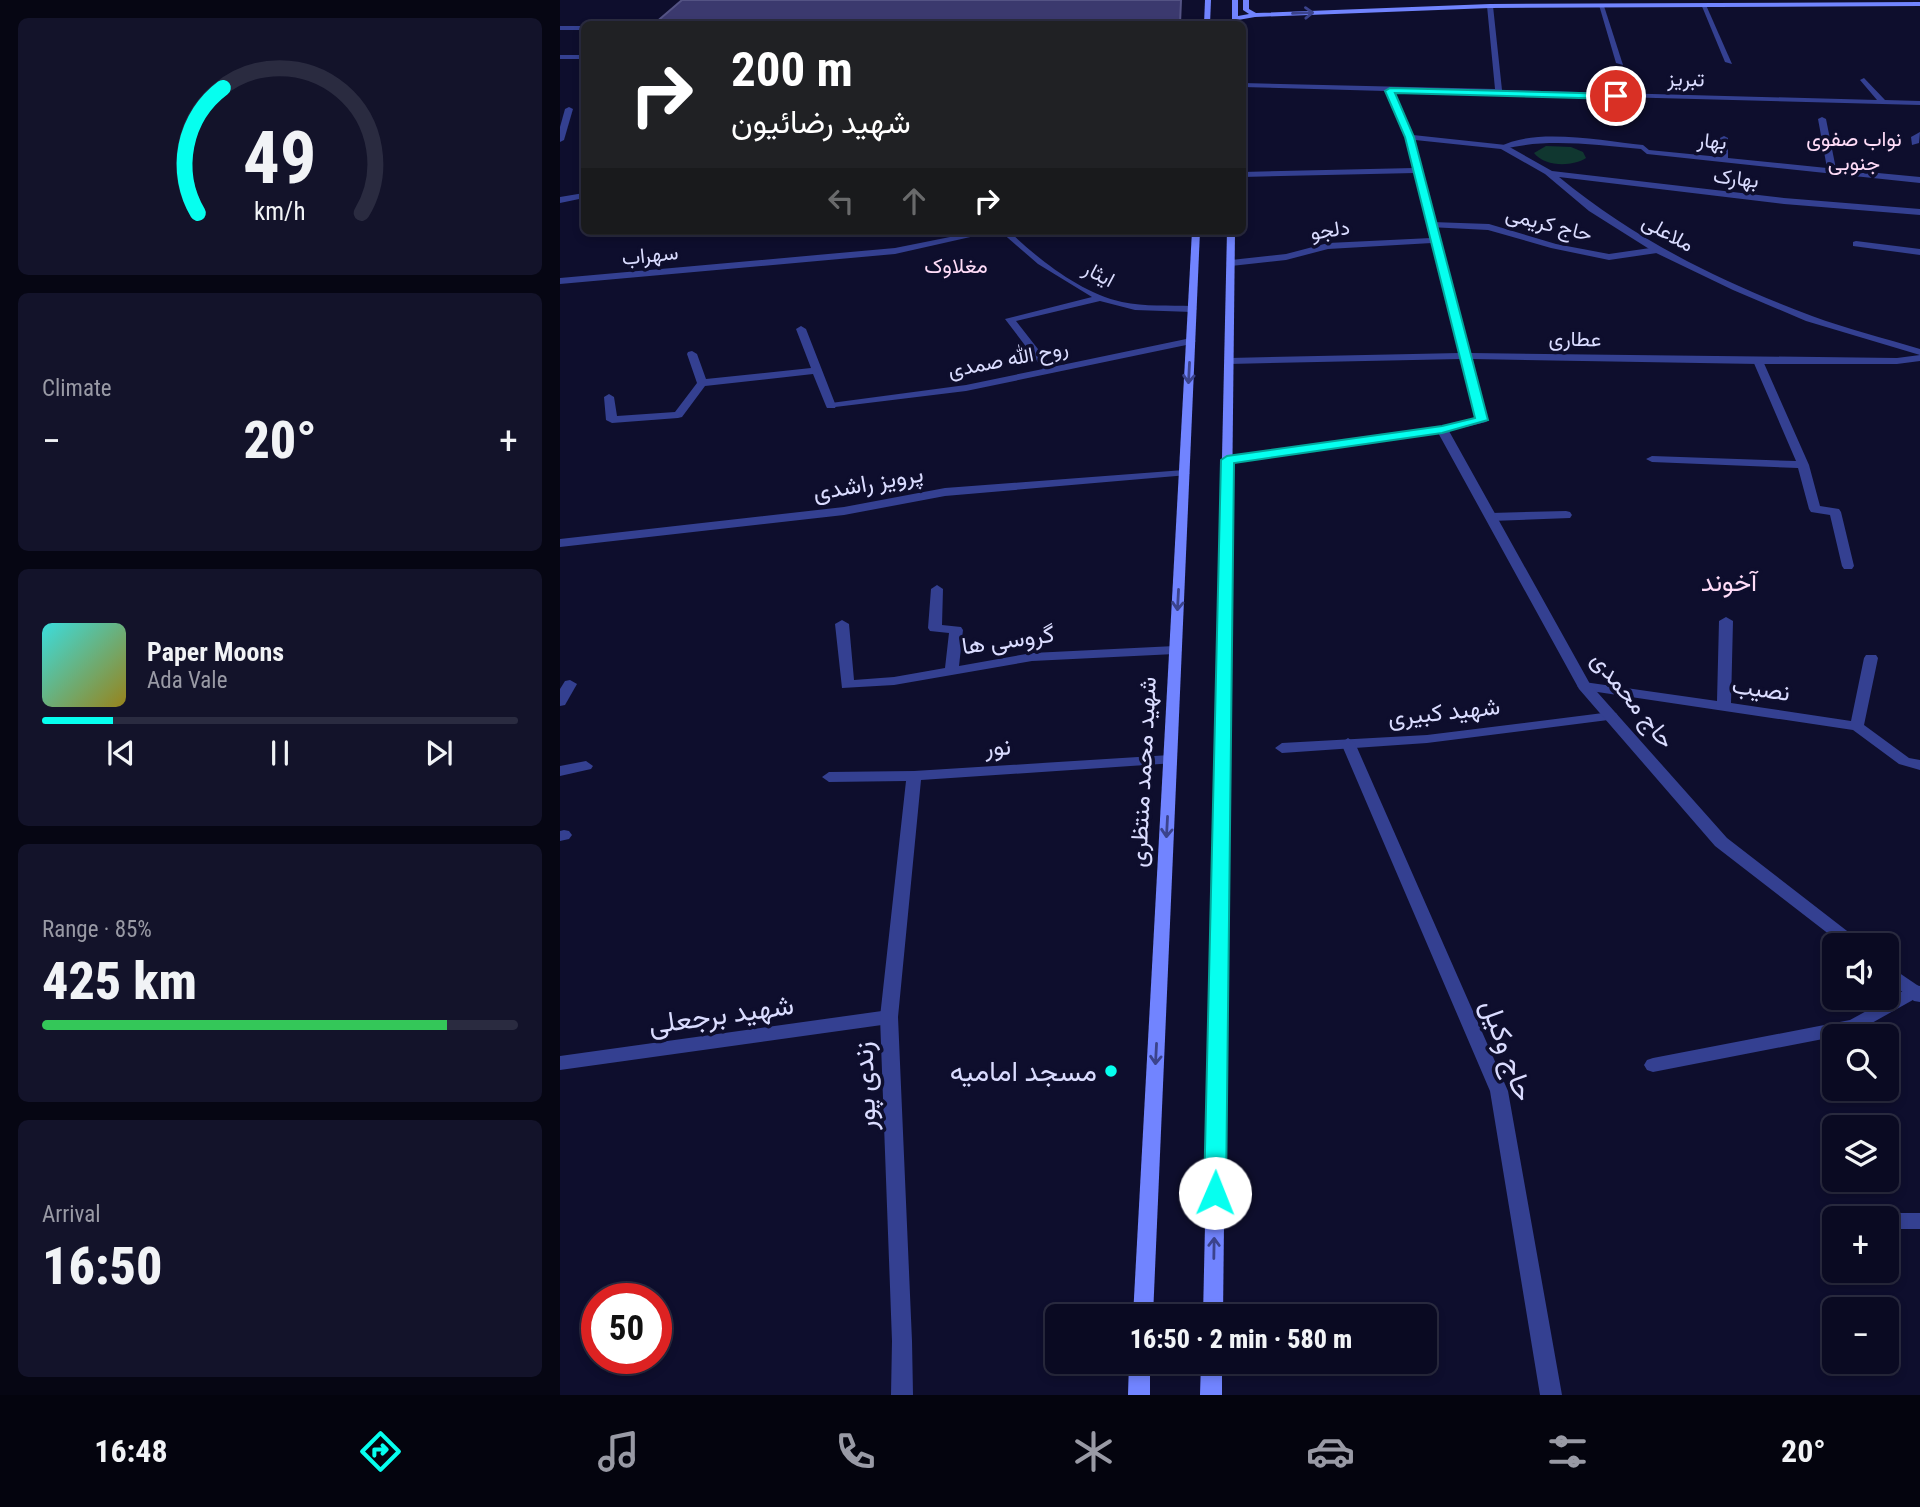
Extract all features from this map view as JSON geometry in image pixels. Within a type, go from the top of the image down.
[{"type":"main road","points":[[1235,0],[1235,21]]},
{"type":"main road","points":[[1246,0],[1247,10],[1255,15]]},
{"type":"main road","points":[[1238,21],[1255,15],[1490,6],[1920,4]]},
{"type":"main road","name":"شهید محمد منتظری","points":[[1144,1304],[1196,235]]},
{"type":"main road","points":[[1213,1304],[1231,235]]},
{"type":"main road","points":[[1139,1395],[1140,1374]]},
{"type":"main road","points":[[1212,1374],[1212,1395]]},
{"type":"street","points":[[1703,5],[1729,62]]},
{"type":"street","points":[[1490,6],[1499,94]]},
{"type":"street","points":[[1601,6],[1620,63]]},
{"type":"street","points":[[560,28],[581,28]]},
{"type":"street","points":[[560,57],[581,57]]},
{"type":"street","points":[[1864,80],[1882,101]]},
{"type":"street","name":"تبریز","points":[[1246,85],[1499,94],[1920,103]]},
{"type":"street","points":[[1227,460],[1442,429],[1482,420],[1410,137],[1390,91]]},
{"type":"street","points":[[560,140],[569,109]]},
{"type":"street","points":[[1822,119],[1832,171]]},
{"type":"street","points":[[1915,143],[1916,136],[1920,134]]},
{"type":"street","name":"ملاعلی","points":[[1410,137],[1503,147],[1548,172],[1592,209],[1657,250],[1736,288],[1810,319],[1920,355]]},
{"type":"street","points":[[1724,138],[1724,160]]},
{"type":"street","name":"بهار","points":[[1503,147],[1525,140],[1557,140],[1920,180]]},
{"type":"street","points":[[1246,175],[1419,170]]},
{"type":"street","name":"بهارک","points":[[1548,172],[1784,201],[1920,212]]},
{"type":"street","points":[[560,200],[581,196]]},
{"type":"street","name":"حاج کریمی","points":[[1433,225],[1489,227],[1554,246],[1609,257],[1657,250]]},
{"type":"street","name":"سهراب","points":[[560,281],[895,251],[973,235]]},
{"type":"street","name":"ایثار","points":[[1007,235],[1015,244],[1057,272],[1116,304],[1192,309]]},
{"type":"street","name":"دلجو","points":[[1231,263],[1286,257],[1328,246],[1436,240]]},
{"type":"street","points":[[1856,244],[1920,252]]},
{"type":"street","points":[[1049,370],[1010,319],[1102,298]]},
{"type":"street","points":[[609,397],[612,420],[678,415],[702,383],[818,370],[802,329]]},
{"type":"street","name":"روح الله صمدی","points":[[818,370],[831,406],[966,388],[1191,341]]},
{"type":"street","points":[[692,354],[702,383]]},
{"type":"street","name":"عطاری","points":[[1229,361],[1467,356],[1758,361],[1897,360],[1920,355]]},
{"type":"street","points":[[1758,361],[1803,465],[1815,509],[1835,512],[1849,566]]},
{"type":"street","name":"حاج محمدی","points":[[1442,429],[1584,685],[1721,842],[1839,933]]},
{"type":"street","points":[[1652,459],[1803,465]]},
{"type":"street","name":"پرویز راشدی","points":[[560,543],[844,511],[945,492],[1184,473]]},
{"type":"street","points":[[1491,517],[1566,514]]},
{"type":"street","points":[[937,589],[934,628],[956,630],[953,671]]},
{"type":"street","points":[[1724,706],[1726,621]]},
{"type":"street","name":"گروسی ها","points":[[842,624],[847,685],[1032,657],[1175,650]]},
{"type":"street","points":[[1857,726],[1871,658]]},
{"type":"street","points":[[560,702],[570,684]]},
{"type":"street","name":"نصیب","points":[[1584,685],[1857,726],[1904,761],[1920,765]]},
{"type":"street","name":"شهید کبیری","points":[[1282,747],[1427,739],[1611,716]]},
{"type":"street","name":"حاج وکیل","points":[[1348,743],[1499,1091],[1550,1395]]},
{"type":"street","name":"نور","points":[[829,777],[914,776],[1170,760]]},
{"type":"street","points":[[560,771],[586,766]]},
{"type":"street","name":"زندی پور","points":[[902,1395],[889,1017],[914,776]]},
{"type":"street","points":[[1653,1065],[1854,1026],[1917,994],[1899,980]]},
{"type":"street","name":"شهید برجعلی","points":[[560,1063],[889,1017]]},
{"type":"street","points":[[1899,1221],[1920,1221]]},
{"type":"green space","points":[[1546,146],[1571,147],[1583,152],[1586,158],[1566,164],[1545,161],[1534,153]]},
{"type":"building","points":[[682,0],[1181,0],[1180,21],[658,21]]},
{"type":"place","name":"مسجد امامیه","points":[[1111,1071]]},
{"type":"district","name":"نواب صفوی جنوبی","points":[[1854,151]]},
{"type":"district","name":"مغلاوک","points":[[956,266]]},
{"type":"district","name":"آخوند","points":[[1729,582]]},
{"type":"route","points":[[1215,1193],[1227,460],[1442,429],[1482,420],[1410,137],[1390,91],[1616,96]]}]
